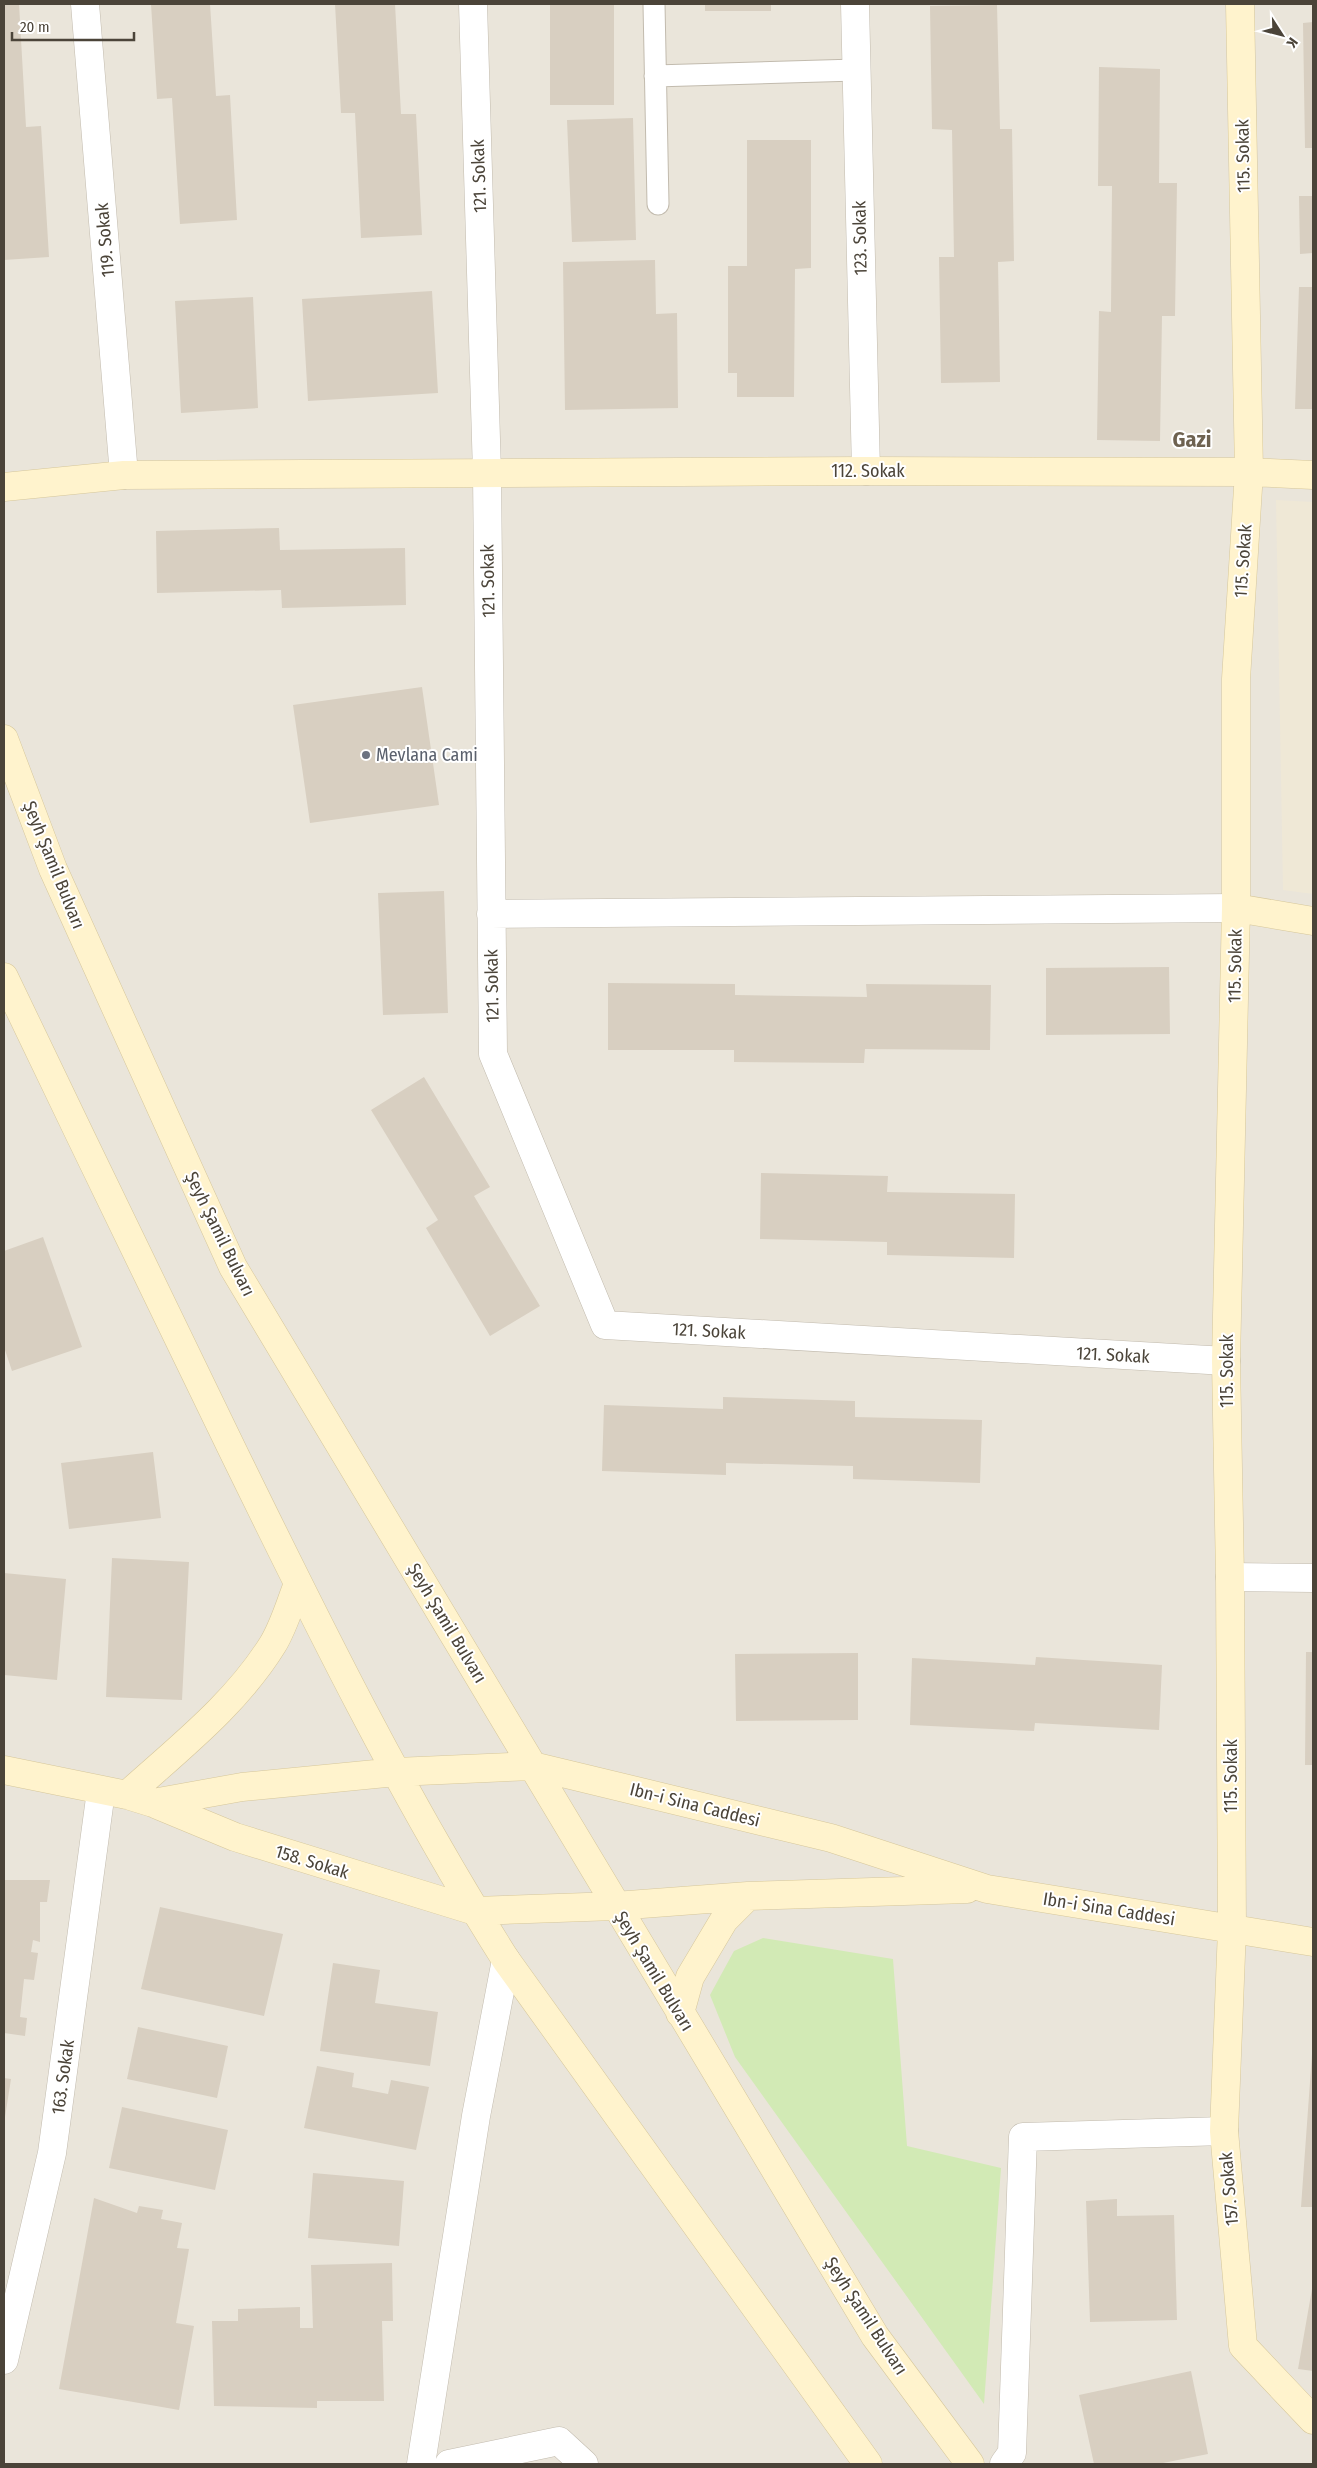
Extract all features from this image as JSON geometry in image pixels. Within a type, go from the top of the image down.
[{"type":"main road","name":"115. Sokak","points":[[1232,1929],[1230,1577],[1226,1361],[1236,908],[1236,679],[1249,472],[1240,4]]},
{"type":"main road","name":"112. Sokak","points":[[4,488],[124,476],[866,471],[1249,472],[1313,475]]},
{"type":"main road","name":"Şeyh Şamil Bulvarı","points":[[4,739],[53,869],[233,1267],[615,1906],[875,2336],[970,2464]]},
{"type":"main road","points":[[1236,908],[1313,921]]},
{"type":"main road","points":[[4,977],[298,1584],[396,1772],[475,1911],[506,1960],[868,2464]]},
{"type":"main road","points":[[114,1793],[213,1717],[245,1683],[273,1643],[298,1584]]},
{"type":"main road","name":"Ibn-i Sina Caddesi","points":[[396,1772],[533,1766],[832,1838],[987,1889],[1313,1942]]},
{"type":"main road","name":"158. Sokak","points":[[4,1770],[153,1803],[235,1838],[475,1911]]},
{"type":"main road","name":"158. Sokak","points":[[153,1803],[242,1787],[396,1772]]},
{"type":"main road","name":"Ibn-i Sina Caddesi","points":[[475,1911],[615,1906],[748,1896],[987,1889]]},
{"type":"main road","points":[[680,2013],[690,1977],[724,1920],[748,1896]]},
{"type":"main road","name":"157. Sokak","points":[[1232,1929],[1224,2131],[1243,2346],[1310,2412]]},
{"type":"street","name":"119. Sokak","points":[[85,4],[124,476]]},
{"type":"street","name":"121. Sokak","points":[[472,4],[487,473],[493,1054],[605,1325],[1226,1361]]},
{"type":"street","name":"123. Sokak","points":[[854,4],[866,471]]},
{"type":"street","points":[[492,914],[1236,908]]},
{"type":"street","points":[[1230,1577],[1313,1578]]},
{"type":"street","name":"163. Sokak","points":[[4,2360],[52,2153],[114,1793]]},
{"type":"street","points":[[421,2464],[475,2126],[506,1960]]},
{"type":"street","points":[[1004,2464],[1012,2454],[1023,2137],[1224,2131]]},
{"type":"street","points":[[449,2464],[559,2441],[584,2464]]},
{"type":"lane","points":[[654,4],[658,204]]},
{"type":"lane","points":[[655,76],[856,70]]},
{"type":"shaded area","points":[[4,4],[1313,4],[1313,2464],[4,2464]]},
{"type":"shaded area","points":[[1276,500],[1313,502],[1313,894],[1283,890]]},
{"type":"green space","points":[[763,1938],[893,1959],[907,2146],[1001,2168],[984,2404],[735,2057],[710,1995],[734,1951]]},
{"type":"building","points":[[4,4],[19,4],[26,127],[41,126],[49,257],[4,260]]},
{"type":"building","points":[[151,4],[210,4],[216,96],[230,95],[237,220],[180,224],[172,98],[157,99]]},
{"type":"building","points":[[335,4],[395,4],[401,114],[416,114],[422,235],[361,238],[355,113],[341,113]]},
{"type":"building","points":[[550,4],[614,4],[614,105],[550,105]]},
{"type":"building","points":[[705,4],[771,4],[771,11],[705,11]]},
{"type":"building","points":[[997,5],[1000,129],[1012,129],[1014,261],[998,262],[1000,382],[941,383],[939,257],[954,257],[952,130],[932,129],[930,6]]},
{"type":"building","points":[[1313,22],[1313,148],[1305,148],[1303,23]]},
{"type":"building","points":[[1099,67],[1160,69],[1159,183],[1177,183],[1175,316],[1162,316],[1160,441],[1097,440],[1099,311],[1111,312],[1112,186],[1098,186]]},
{"type":"building","points":[[633,118],[636,240],[572,242],[567,120]]},
{"type":"building","points":[[747,140],[811,140],[811,268],[795,269],[794,397],[737,397],[737,373],[728,373],[728,266],[747,266]]},
{"type":"building","points":[[1299,196],[1313,196],[1313,253],[1300,254]]},
{"type":"building","points":[[655,260],[656,314],[677,313],[678,408],[565,410],[563,262]]},
{"type":"building","points":[[1299,287],[1313,287],[1313,409],[1295,409]]},
{"type":"building","points":[[432,291],[438,393],[308,401],[302,299]]},
{"type":"building","points":[[253,297],[258,408],[181,413],[175,301]]},
{"type":"building","points":[[279,528],[280,550],[405,548],[406,605],[282,608],[281,590],[157,593],[156,531]]},
{"type":"building","name":"Mevlana Cami","points":[[422,687],[439,805],[310,823],[293,705]]},
{"type":"building","points":[[444,891],[448,1013],[383,1015],[378,893]]},
{"type":"building","points":[[1169,967],[1170,1034],[1046,1035],[1046,968]]},
{"type":"building","points":[[608,983],[735,984],[735,995],[867,997],[866,984],[991,985],[990,1050],[865,1049],[864,1063],[734,1062],[734,1050],[608,1050]]},
{"type":"building","points":[[424,1077],[490,1187],[474,1196],[540,1306],[490,1336],[426,1228],[438,1220],[371,1110]]},
{"type":"building","points":[[761,1173],[888,1176],[887,1192],[1015,1194],[1014,1258],[887,1255],[887,1242],[760,1239]]},
{"type":"building","points":[[43,1237],[82,1347],[12,1371],[4,1347],[4,1251]]},
{"type":"building","points":[[723,1397],[855,1401],[855,1417],[982,1420],[980,1483],[853,1479],[853,1466],[726,1463],[726,1475],[602,1471],[604,1405],[723,1409]]},
{"type":"building","points":[[153,1452],[161,1518],[69,1529],[61,1463]]},
{"type":"building","points":[[112,1558],[189,1562],[182,1700],[106,1697]]},
{"type":"building","points":[[4,1573],[66,1579],[57,1680],[4,1675]]},
{"type":"building","points":[[1306,1652],[1313,1652],[1313,1765],[1305,1765]]},
{"type":"building","points":[[858,1653],[858,1720],[736,1721],[735,1654]]},
{"type":"building","points":[[1036,1657],[1162,1665],[1159,1730],[1035,1723],[1034,1731],[910,1725],[912,1658],[1035,1665]]},
{"type":"building","points":[[4,1880],[50,1880],[47,1902],[40,1902],[40,1942],[33,1940],[31,1952],[38,1953],[34,1980],[24,1979],[20,2017],[27,2018],[25,2036],[4,2033]]},
{"type":"building","points":[[160,1907],[283,1934],[264,2016],[141,1989]]},
{"type":"building","points":[[333,1963],[380,1970],[375,2003],[438,2012],[430,2066],[320,2051]]},
{"type":"building","points":[[138,2027],[228,2046],[217,2098],[127,2079]]},
{"type":"building","points":[[1312,2054],[1313,2207],[1301,2207]]},
{"type":"building","points":[[317,2066],[354,2073],[352,2087],[388,2094],[391,2080],[429,2087],[416,2150],[304,2128]]},
{"type":"building","points":[[4,2078],[11,2079],[5,2117],[4,2117]]},
{"type":"building","points":[[122,2107],[228,2130],[215,2190],[109,2168]]},
{"type":"building","points":[[313,2173],[404,2181],[399,2246],[308,2238]]},
{"type":"building","points":[[94,2198],[137,2213],[139,2206],[163,2210],[161,2219],[182,2223],[177,2248],[189,2249],[176,2323],[194,2326],[179,2410],[59,2389]]},
{"type":"building","points":[[1117,2199],[1117,2216],[1174,2215],[1177,2320],[1090,2322],[1086,2201]]},
{"type":"building","points":[[392,2263],[393,2321],[382,2321],[384,2401],[317,2401],[317,2408],[214,2406],[212,2321],[238,2321],[238,2309],[300,2307],[300,2328],[313,2328],[311,2265]]},
{"type":"building","points":[[1313,2289],[1313,2371],[1298,2369]]},
{"type":"building","points":[[1191,2371],[1208,2454],[1158,2464],[1094,2464],[1079,2395]]},
{"type":"place","name":"Mevlana Cami","points":[[366,755]]},
{"type":"district","name":"Gazi","points":[[1192,439]]}]
